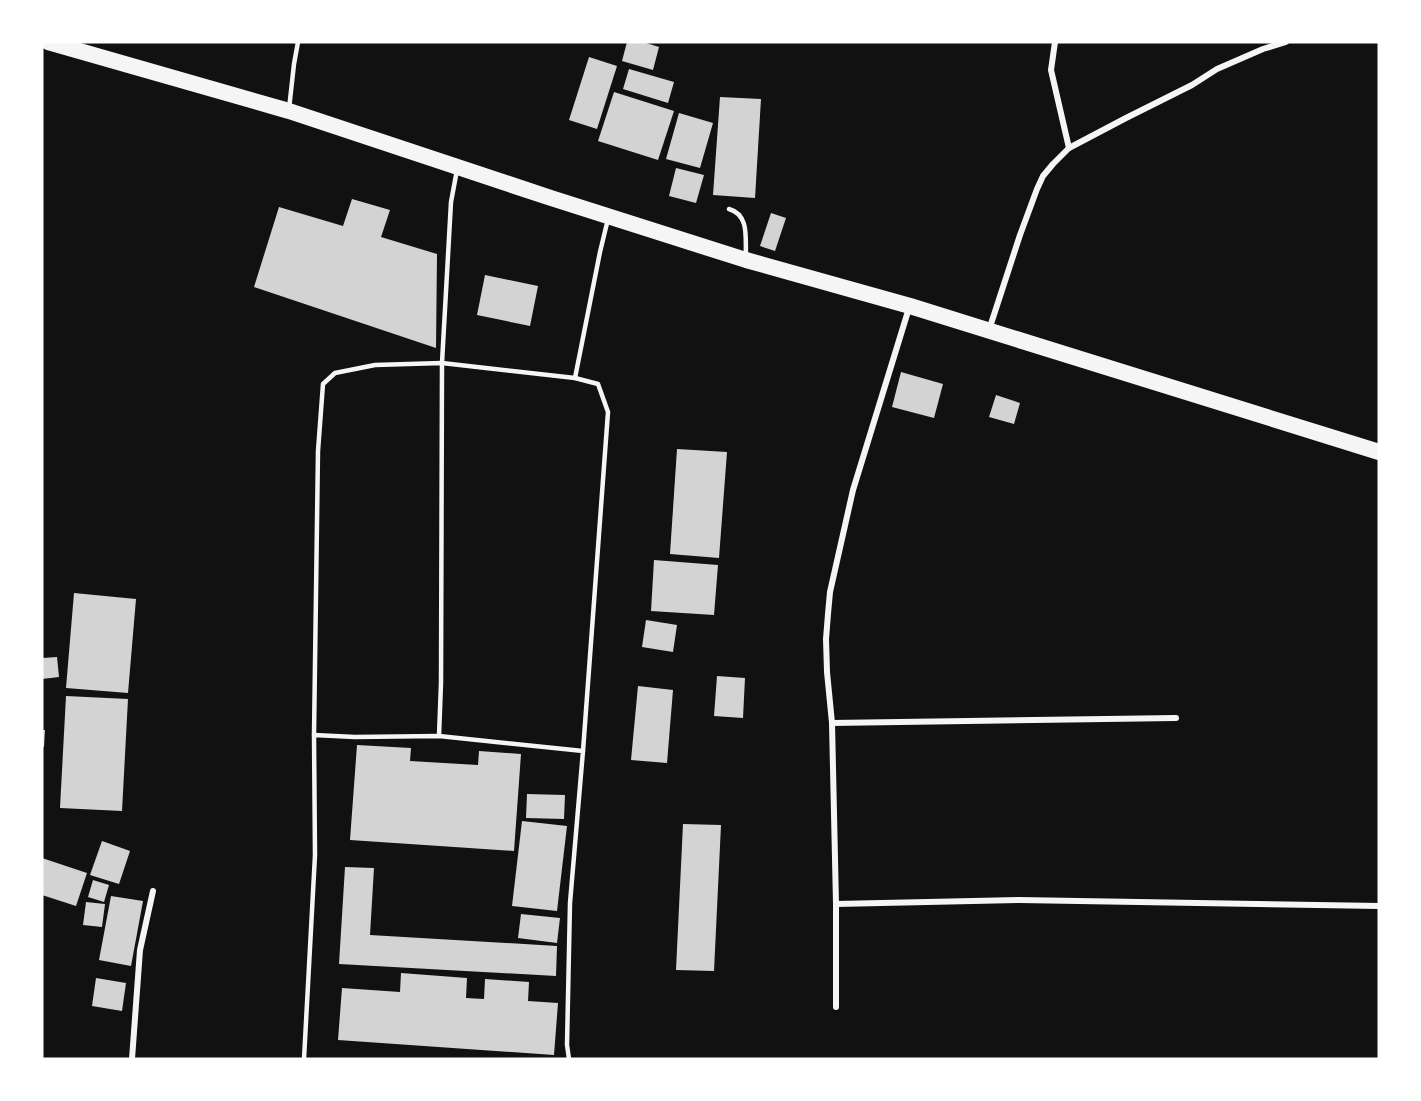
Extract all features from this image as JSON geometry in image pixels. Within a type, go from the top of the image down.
[{"type":"highway","points":[[48,42],[289,111],[746,260],[910,306],[1379,452]]},
{"type":"street","points":[[1055,42],[1051,70],[1069,148]]},
{"type":"street","points":[[989,331],[1037,189],[1043,176],[1069,148],[1191,85],[1217,69],[1286,42]]},
{"type":"street","points":[[836,1007],[832,723],[826,639],[830,592],[853,490],[910,306]]},
{"type":"street","points":[[832,723],[1176,718]]},
{"type":"street","points":[[132,1059],[140,950],[153,891]]},
{"type":"street","points":[[836,904],[1019,900],[1379,906]]},
{"type":"lane","points":[[289,111],[298,42]]},
{"type":"lane","points":[[439,736],[442,363],[451,202],[458,167]]},
{"type":"lane","points":[[729,209],[736,211],[744,220],[746,260]]},
{"type":"lane","points":[[575,378],[608,216]]},
{"type":"lane","points":[[304,1059],[315,855],[314,735],[318,451],[323,384],[335,373],[375,365],[442,363],[575,378],[598,384],[608,412],[570,903],[567,1045],[569,1059]]},
{"type":"lane","points":[[314,735],[439,736],[583,751]]},
{"type":"building","points":[[627,42],[643,42],[659,47],[653,70],[622,61]]},
{"type":"building","points":[[589,57],[617,66],[597,129],[569,120]]},
{"type":"building","points":[[629,69],[674,82],[668,103],[623,89]]},
{"type":"building","points":[[614,92],[674,111],[658,160],[598,141]]},
{"type":"building","points":[[720,97],[761,99],[755,198],[713,195]]},
{"type":"building","points":[[679,113],[713,123],[700,168],[666,159]]},
{"type":"building","points":[[676,168],[704,175],[696,203],[669,196]]},
{"type":"building","points":[[352,199],[390,210],[381,237],[437,254],[436,348],[254,287],[279,207],[343,226]]},
{"type":"building","points":[[771,213],[786,218],[775,251],[760,246]]},
{"type":"building","points":[[485,275],[538,286],[530,326],[477,315]]},
{"type":"building","points":[[901,372],[943,384],[934,418],[892,407]]},
{"type":"building","points":[[996,395],[1020,403],[1014,424],[989,417]]},
{"type":"building","points":[[677,449],[727,452],[719,558],[670,554]]},
{"type":"building","points":[[654,560],[718,565],[714,615],[651,611]]},
{"type":"building","points":[[74,593],[136,599],[128,693],[66,688]]},
{"type":"building","points":[[646,620],[677,625],[673,652],[642,647]]},
{"type":"building","points":[[57,657],[59,677],[42,679],[42,658]]},
{"type":"building","points":[[717,676],[745,678],[743,718],[714,716]]},
{"type":"building","points":[[638,686],[673,690],[667,763],[631,760]]},
{"type":"building","points":[[66,696],[128,699],[122,811],[60,808]]},
{"type":"building","points":[[42,730],[45,730],[44,747],[42,747]]},
{"type":"building","points":[[357,745],[411,748],[410,761],[478,765],[479,751],[521,754],[514,851],[350,840]]},
{"type":"building","points":[[527,794],[565,795],[564,819],[526,818]]},
{"type":"building","points":[[522,821],[567,826],[557,911],[512,906]]},
{"type":"building","points":[[683,824],[721,825],[714,971],[676,970]]},
{"type":"building","points":[[102,841],[130,851],[119,884],[90,875]]},
{"type":"building","points":[[42,858],[87,873],[76,906],[42,895]]},
{"type":"building","points":[[345,867],[374,868],[370,935],[557,946],[556,976],[339,964]]},
{"type":"building","points":[[93,880],[109,885],[104,902],[88,897]]},
{"type":"building","points":[[111,896],[143,901],[131,966],[99,960]]},
{"type":"building","points":[[86,902],[105,904],[102,927],[83,925]]},
{"type":"building","points":[[521,914],[560,918],[557,943],[518,938]]},
{"type":"building","points":[[401,973],[467,978],[466,998],[484,999],[485,979],[529,982],[528,1001],[558,1003],[554,1055],[338,1040],[342,988],[400,992]]},
{"type":"building","points":[[96,978],[126,983],[122,1011],[92,1006]]}]
